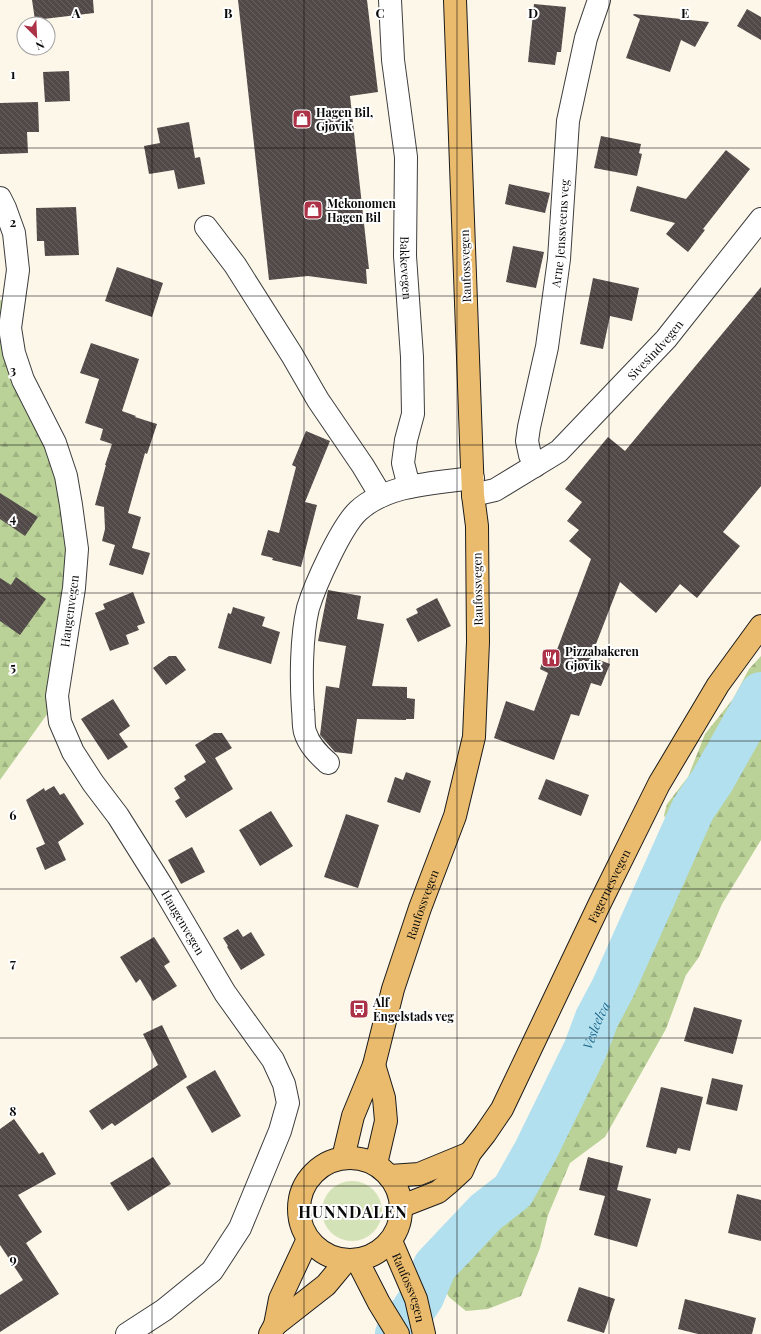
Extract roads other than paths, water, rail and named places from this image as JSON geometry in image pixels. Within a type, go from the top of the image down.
[{"type":"main road","name":"Raufossvegen","points":[[343,1158],[353,1116],[374,1065],[393,989],[420,908],[455,816],[474,737],[478,642],[477,526],[473,486],[455,0]]},
{"type":"main road","name":"Fagernesvegen","points":[[402,1206],[438,1192],[462,1171],[470,1153],[502,1109],[659,784],[718,685],[761,626]]},
{"type":"main road","points":[[374,1065],[384,1098],[386,1121],[383,1170]]},
{"type":"main road","name":"Fagernesvegen","points":[[383,1170],[419,1174],[470,1153]]},
{"type":"main road","points":[[343,1158],[362,1159],[383,1170],[397,1187],[402,1206],[400,1225],[391,1241],[381,1251],[372,1257],[352,1261],[315,1248],[308,1239],[299,1219],[299,1201],[303,1188],[310,1177],[319,1168],[336,1159],[343,1158]]},
{"type":"main road","points":[[273,1329],[280,1299],[308,1239]]},
{"type":"main road","name":"Raufossvegen","points":[[391,1241],[416,1299],[424,1334]]},
{"type":"main road","name":"Raufossvegen","points":[[352,1261],[398,1334]]},
{"type":"main road","points":[[273,1329],[326,1285],[352,1261]]},
{"type":"street","name":"Bakkevegen","points":[[390,0],[393,60],[406,157],[405,256],[412,357],[413,414],[406,440],[403,463],[409,487]]},
{"type":"street","name":"Arne Jenssveens veg","points":[[535,466],[530,455],[527,441],[547,347],[559,259],[568,121],[586,38],[599,0]]},
{"type":"street","name":"Haugenvegen","points":[[0,198],[14,233],[18,270],[10,328],[14,353],[23,380],[55,443],[66,476],[77,549],[74,588],[57,696],[60,722],[73,752],[122,823],[162,886],[225,993],[273,1060],[284,1084],[288,1103],[280,1131],[240,1228],[212,1271],[164,1310],[127,1334]]},
{"type":"street","name":"Sivesindvegen","points":[[328,763],[312,747],[305,731],[302,688],[304,629],[315,589],[337,543],[348,524],[358,511],[381,496],[409,487],[473,486],[495,490],[559,451],[666,339],[761,220]]},
{"type":"street","points":[[206,227],[235,265],[292,355],[318,400],[363,466],[381,496]]},
{"type":"waterway","name":"Vesleelva","points":[[397,1334],[422,1297],[435,1266],[486,1212],[513,1191],[535,1152],[585,1050],[597,1018],[613,988],[693,809],[712,781],[761,694]]},
{"type":"place","name":"Hagen Bil, Gjøvik","points":[[302,119]]},
{"type":"place","name":"Mekonomen Hagen Bil","points":[[313,210]]},
{"type":"place","name":"Pizzabakeren Gjøvik","points":[[551,658]]},
{"type":"place","name":"Alf Engelstads veg","points":[[359,1009]]},
{"type":"district","name":"HUNNDALEN","points":[[353,1211]]}]
